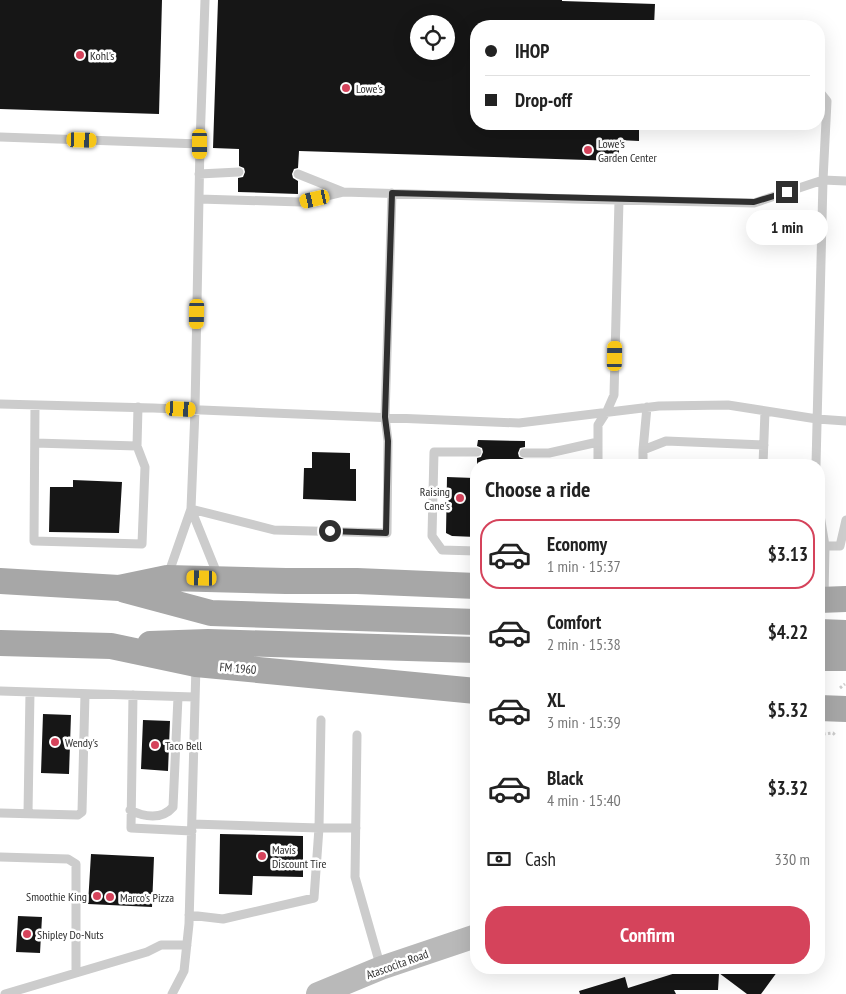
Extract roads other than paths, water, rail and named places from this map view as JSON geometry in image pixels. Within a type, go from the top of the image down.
[{"type":"main road","points":[[119,588],[167,578],[357,581],[470,586]]},
{"type":"main road","points":[[0,581],[119,588],[211,613],[470,622]]},
{"type":"main road","points":[[825,631],[830,600]]},
{"type":"main road","points":[[825,632],[846,633]]},
{"type":"main road","points":[[112,646],[208,642],[470,650]]},
{"type":"main road","name":"FM 1960","points":[[0,643],[112,646],[196,664],[470,690]]},
{"type":"main road","points":[[825,658],[846,658]]},
{"type":"main road","points":[[825,708],[846,709]]},
{"type":"main road","name":"Atascocita Road","points":[[318,994],[381,968],[470,938]]},
{"type":"lane","points":[[167,578],[191,509],[205,0]]},
{"type":"lane","points":[[816,459],[823,180],[827,101],[825,98]]},
{"type":"lane","points":[[0,137],[200,144]]},
{"type":"lane","points":[[199,174],[239,172]]},
{"type":"lane","points":[[298,174],[343,192]]},
{"type":"lane","points":[[199,199],[300,202],[343,192],[754,202],[823,180],[846,181]]},
{"type":"lane","points":[[191,509],[274,530],[386,533],[388,441],[385,417],[392,193]]},
{"type":"lane","points":[[598,459],[598,426],[614,395],[619,200]]},
{"type":"lane","points":[[0,404],[519,423],[647,407],[728,405],[816,419],[846,421]]},
{"type":"lane","points":[[36,405],[34,541],[142,544],[145,466],[137,446],[138,408]]},
{"type":"lane","points":[[643,459],[647,407]]},
{"type":"lane","points":[[763,459],[765,411]]},
{"type":"lane","points":[[643,450],[666,441],[764,445]]},
{"type":"lane","points":[[524,453],[549,453],[598,442]]},
{"type":"lane","points":[[35,443],[137,446]]},
{"type":"lane","points":[[470,551],[442,550],[432,536],[434,452],[477,452]]},
{"type":"lane","points":[[191,509],[219,579]]},
{"type":"lane","points":[[825,546],[843,546],[846,520]]},
{"type":"lane","points":[[825,566],[830,600]]},
{"type":"lane","points":[[172,994],[184,971],[190,915],[196,664]]},
{"type":"lane","points":[[0,691],[194,697]]},
{"type":"lane","points":[[28,813],[30,692]]},
{"type":"lane","points":[[0,813],[78,815],[82,812],[85,694]]},
{"type":"lane","points":[[133,695],[130,810],[130,825],[133,829],[356,828]]},
{"type":"lane","points":[[130,810],[143,816],[160,816],[168,813],[173,807],[178,696]]},
{"type":"lane","points":[[190,915],[223,919],[314,898],[319,828],[321,720]]},
{"type":"lane","points":[[357,735],[355,877],[381,968]]},
{"type":"lane","points":[[0,857],[68,859],[76,864],[76,972]]},
{"type":"lane","points":[[5,994],[147,952],[161,945],[187,945]]},
{"type":"place","name":"Kohl's","points":[[80,55]]},
{"type":"place","name":"Lowe's","points":[[346,88]]},
{"type":"place","name":"Lowe's Garden Center","points":[[588,150]]},
{"type":"place","name":"Raising Cane's","points":[[460,498]]},
{"type":"place","name":"Wendy's","points":[[55,742]]},
{"type":"place","name":"Taco Bell","points":[[155,745]]},
{"type":"place","name":"Mavis Discount Tire","points":[[262,856]]},
{"type":"place","name":"Smoothie King","points":[[97,896]]},
{"type":"place","name":"Marco's Pizza","points":[[110,897]]},
{"type":"place","name":"Shipley Do-Nuts","points":[[27,934]]}]
